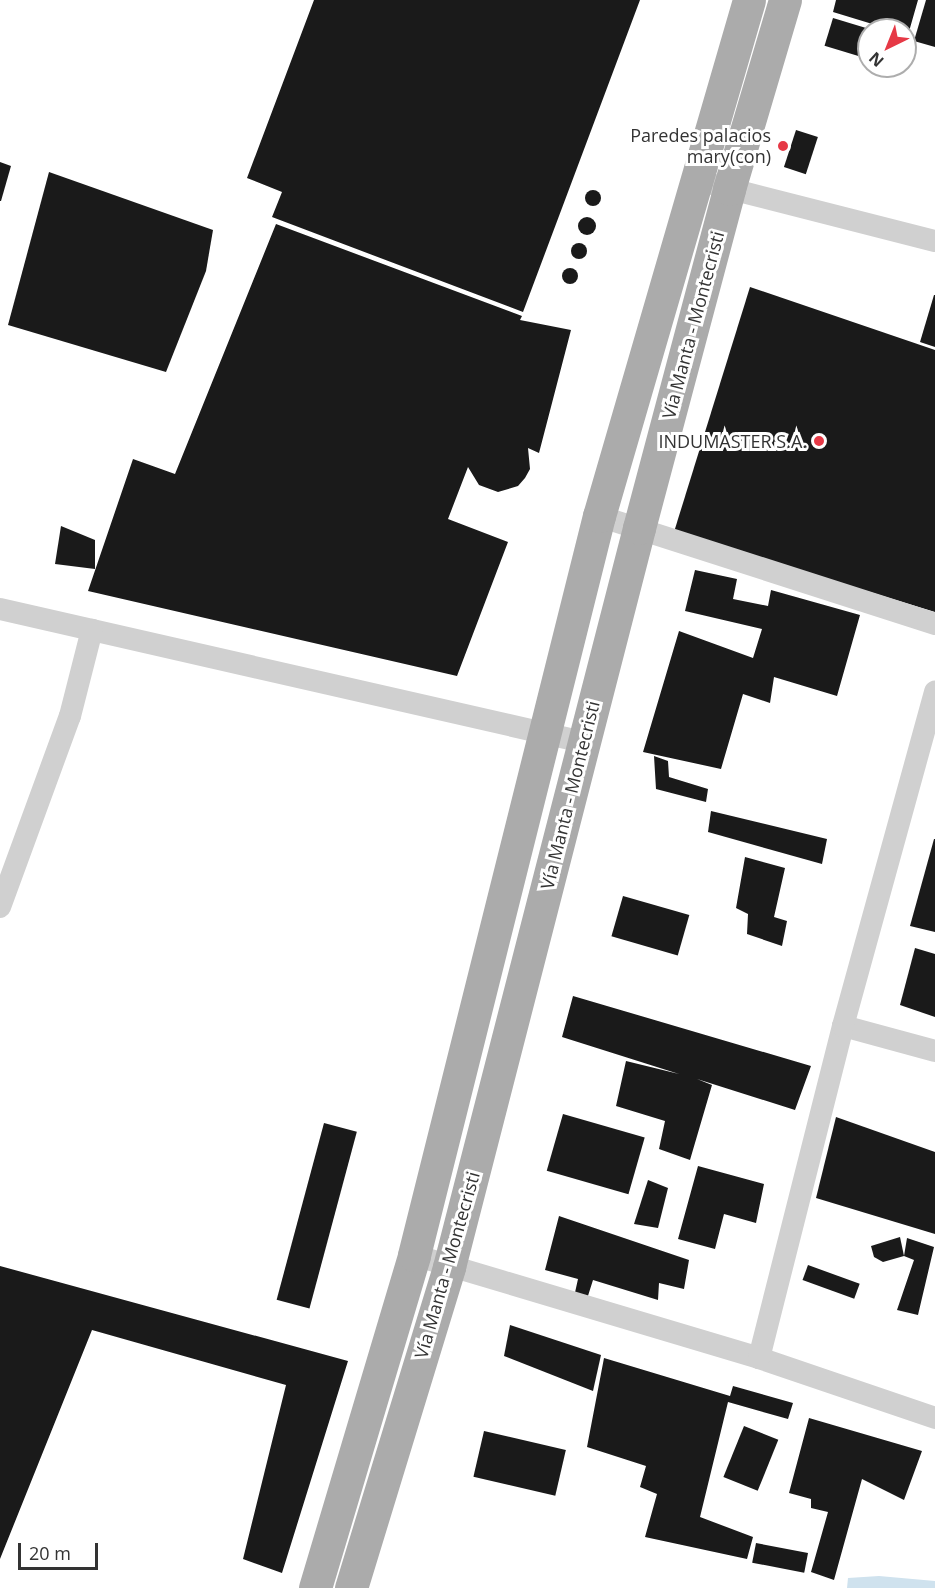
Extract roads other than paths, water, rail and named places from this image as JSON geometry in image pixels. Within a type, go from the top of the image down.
[{"type":"main road","name":"Vía Manta - Montecristi","points":[[315,1588],[414,1255],[599,516],[749,0]]},
{"type":"main road","name":"Vía Manta - Montecristi","points":[[351,1588],[449,1267],[639,528],[729,189],[785,0]]},
{"type":"street","points":[[696,179],[935,241]]},
{"type":"street","points":[[599,516],[935,624]]},
{"type":"street","points":[[0,609],[583,742]]},
{"type":"street","points":[[0,907],[70,716],[92,630]]},
{"type":"street","points":[[759,1358],[843,1026],[935,691]]},
{"type":"street","points":[[843,1026],[935,1051]]},
{"type":"street","points":[[414,1255],[759,1358],[935,1418]]},
{"type":"water","points":[[879,1576],[935,1581],[935,1588],[847,1588],[848,1578]]},
{"type":"place","name":"Paredes palacios mary(con)","points":[[783,146]]},
{"type":"place","name":"INDUMASTER S.A.","points":[[819,441]]}]
